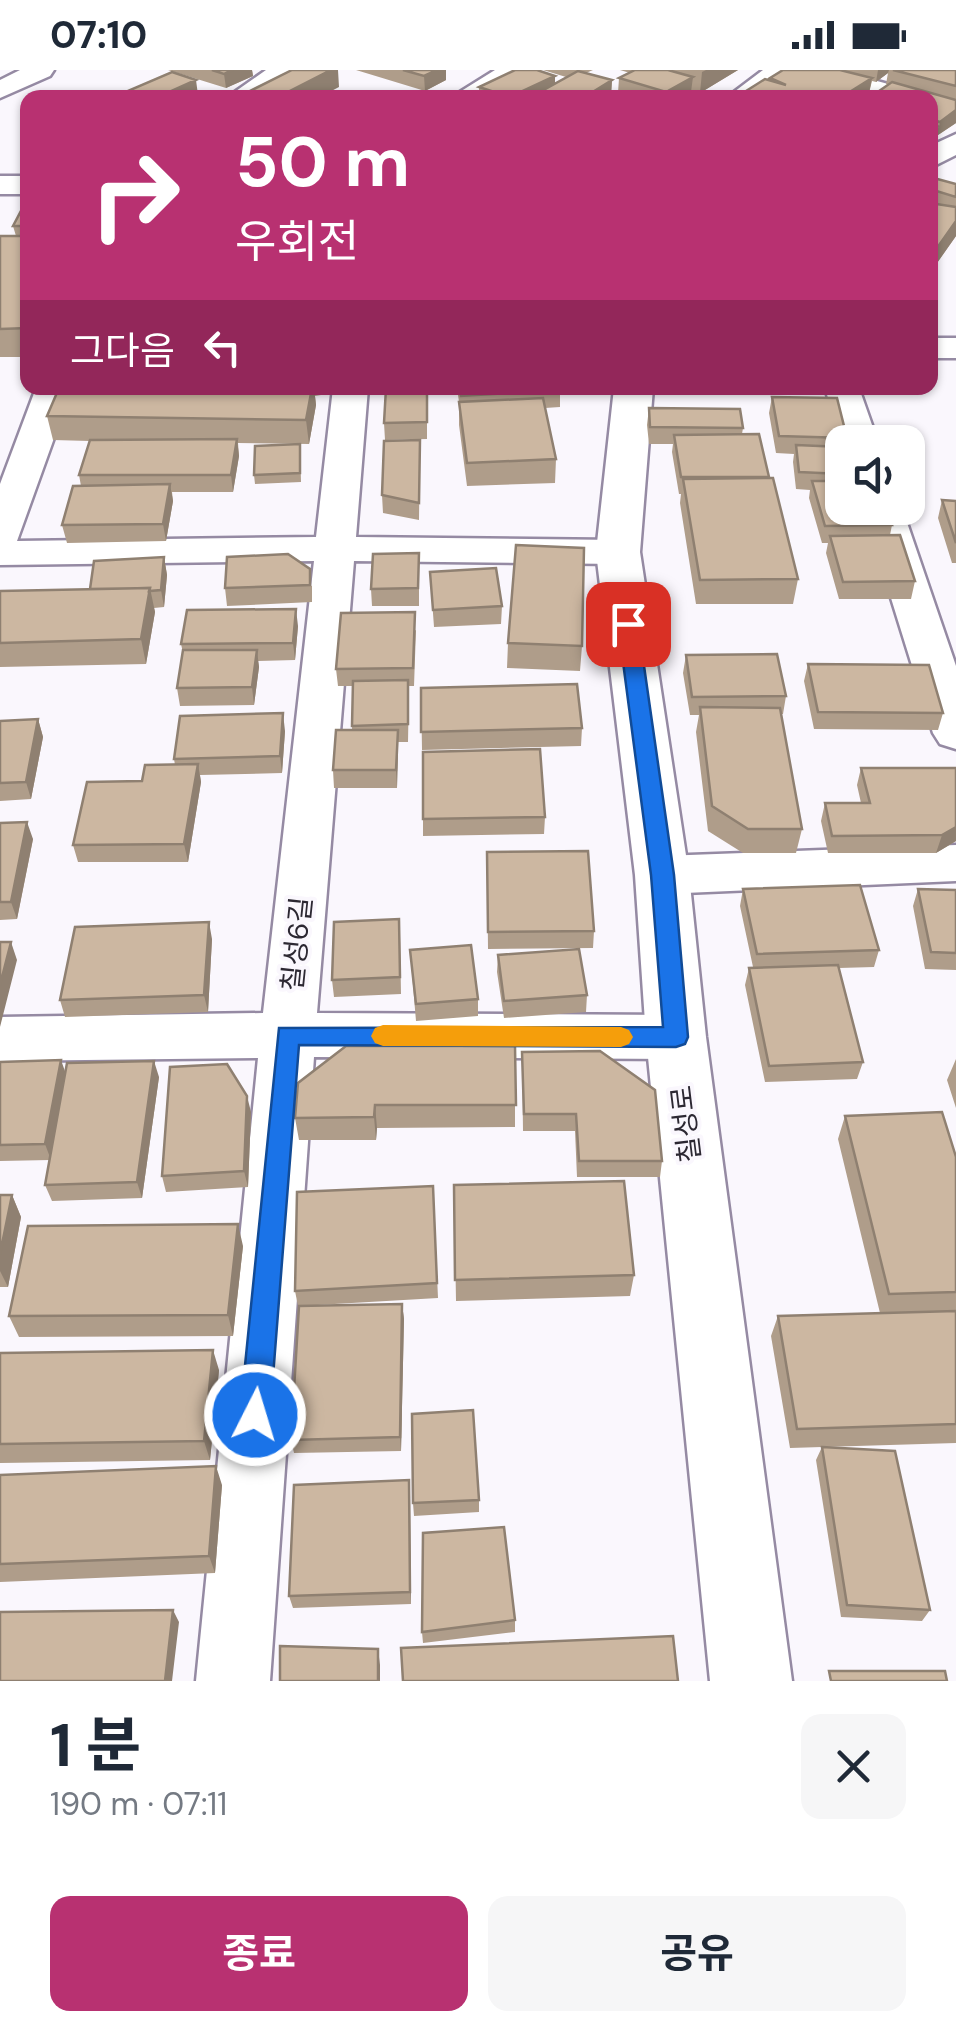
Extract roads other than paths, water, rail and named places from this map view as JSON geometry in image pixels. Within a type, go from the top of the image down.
[{"type":"street","points":[[3,84],[41,70]]},
{"type":"street","points":[[252,90],[284,70]]},
{"type":"street","points":[[477,90],[514,70]]},
{"type":"street","points":[[752,90],[782,70]]},
{"type":"street","points":[[806,70],[879,90]]},
{"type":"street","points":[[0,537],[51,395]]},
{"type":"street","name":"칠성6길","points":[[232,1681],[288,1035],[351,395]]},
{"type":"street","name":"칠성로","points":[[631,395],[618,552],[662,875],[676,1037],[751,1681]]},
{"type":"street","points":[[844,395],[854,425]]},
{"type":"street","points":[[888,525],[956,733]]},
{"type":"street","points":[[0,553],[618,552]]},
{"type":"street","points":[[662,875],[956,863]]},
{"type":"street","points":[[0,1039],[288,1035],[676,1037]]}]
